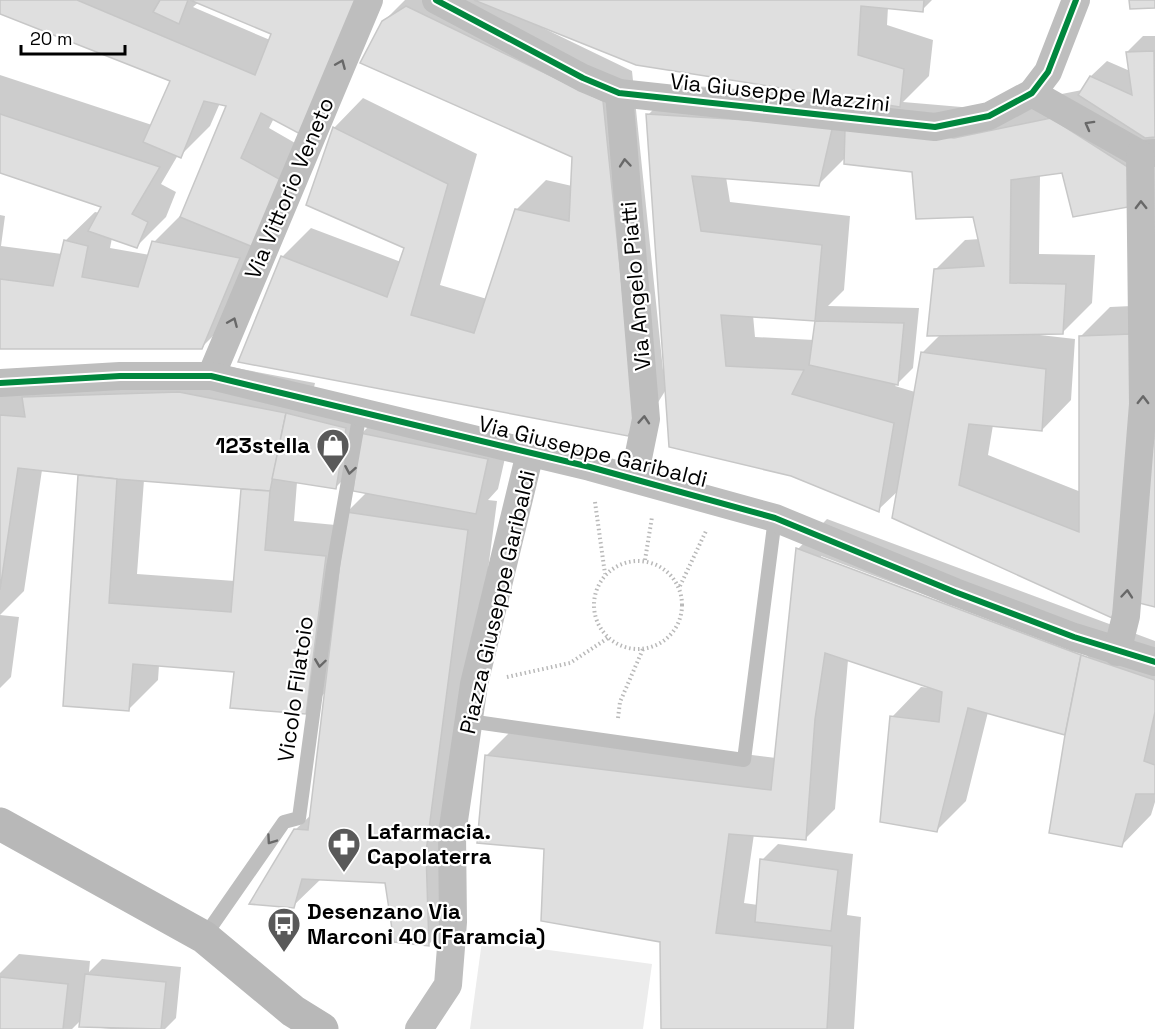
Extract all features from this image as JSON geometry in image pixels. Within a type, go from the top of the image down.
[{"type":"main road","points":[[0,824],[204,937],[292,1011],[322,1029]]},
{"type":"street","name":"Via Vittorio Veneto","points":[[211,376],[369,0]]},
{"type":"street","name":"Via Giuseppe Mazzini","points":[[436,0],[583,78],[619,93],[935,127],[989,117],[1032,93],[1048,72],[1076,0]]},
{"type":"street","name":"Via Angelo Piatti","points":[[619,93],[646,419],[645,481]]},
{"type":"street","points":[[1032,93],[1147,153],[1143,404],[1126,615],[1117,652]]},
{"type":"street","name":"Via Giuseppe Garibaldi","points":[[0,383],[120,375],[211,376],[590,467],[775,518],[955,592],[1117,652],[1155,662]]},
{"type":"street","name":"Piazza Giuseppe Garibaldi","points":[[419,1029],[448,986],[453,922],[452,834],[468,721],[474,684],[531,453]]},
{"type":"lane","name":"Vicolo Filatoio","points":[[204,937],[284,822],[299,818],[333,567],[360,412]]},
{"type":"lane","points":[[468,721],[744,759],[775,518]]},
{"type":"path","points":[[590,467],[605,575]]},
{"type":"path","points":[[645,481],[645,560]]},
{"type":"path","points":[[680,587],[719,502]]},
{"type":"path","points":[[645,560],[660,565],[672,575],[680,587],[683,601],[682,615],[677,627],[662,642],[643,649],[630,649],[608,638],[595,614],[594,600],[597,587],[605,575],[616,566],[631,561],[645,560]]},
{"type":"path","points":[[474,684],[570,663],[608,638]]},
{"type":"path","points":[[615,741],[620,702],[643,649]]},
{"type":"shaded area","points":[[482,941],[652,964],[643,1029],[470,1029]]},
{"type":"building","points":[[0,0],[77,0],[255,75],[271,34],[190,0],[356,0],[302,135],[261,113],[241,158],[281,180],[253,247],[180,217],[226,106],[204,101],[181,158],[143,142],[170,81],[0,14]]},
{"type":"building","points":[[160,0],[188,0],[179,24],[153,12]]},
{"type":"building","points":[[474,0],[924,0],[923,12],[861,6],[858,55],[904,69],[900,107],[636,65]]},
{"type":"building","points":[[1129,0],[1155,0],[1155,8],[1130,9]]},
{"type":"building","points":[[406,6],[603,101],[636,422],[628,436],[238,362],[281,256],[387,297],[404,248],[306,205],[333,127],[448,184],[411,315],[474,333],[515,209],[569,221],[572,157],[360,63],[382,21]]},
{"type":"building","points":[[1154,51],[1155,137],[1145,138],[1078,95],[1090,76],[1132,95],[1126,52]]},
{"type":"building","points":[[0,114],[160,167],[132,214],[148,222],[137,248],[88,231],[101,207],[0,173]]},
{"type":"building","points":[[646,114],[833,125],[819,186],[692,176],[701,231],[822,245],[815,321],[721,315],[726,366],[804,370],[792,394],[894,423],[879,512],[791,476],[669,447]]},
{"type":"building","points":[[1051,118],[1131,169],[1134,206],[1073,217],[1062,173],[1011,180],[1010,283],[1066,284],[1063,334],[927,336],[934,269],[984,266],[973,217],[916,219],[912,172],[844,164],[845,129],[954,138]]},
{"type":"building","points":[[64,240],[88,246],[82,277],[138,287],[152,241],[240,258],[202,349],[0,349],[0,279],[53,286]]},
{"type":"building","points":[[815,321],[904,323],[898,385],[809,365]]},
{"type":"building","points":[[1131,334],[1129,534],[1112,618],[892,518],[921,352],[1046,369],[1042,431],[969,424],[959,485],[1079,532],[1079,336]]},
{"type":"building","points":[[179,392],[286,413],[270,491],[117,479],[18,468],[0,590],[0,415],[25,417],[22,397]]},
{"type":"building","points":[[286,413],[346,428],[336,489],[272,479]]},
{"type":"building","points":[[1155,425],[1155,607],[1135,602]]},
{"type":"building","points":[[360,433],[488,459],[476,514],[353,491]]},
{"type":"building","points":[[78,475],[117,479],[109,603],[231,612],[241,489],[270,491],[265,550],[326,556],[306,714],[230,708],[234,672],[133,664],[129,711],[63,706]]},
{"type":"building","points":[[346,512],[468,530],[426,852],[429,946],[394,942],[385,883],[302,879],[294,908],[249,904],[294,829],[308,830]]},
{"type":"building","points":[[796,548],[1081,655],[1065,735],[968,708],[937,832],[880,822],[890,716],[939,722],[942,692],[825,653],[815,719],[806,840],[729,834],[716,933],[832,946],[827,1029],[661,1029],[660,942],[541,921],[544,849],[477,843],[485,755],[771,790]]},
{"type":"building","points":[[1081,655],[1155,680],[1155,712],[1144,761],[1155,765],[1155,794],[1136,794],[1122,847],[1049,833]]},
{"type":"building","points":[[760,859],[838,870],[831,931],[755,922]]},
{"type":"building","points":[[85,974],[166,982],[161,1029],[79,1027]]},
{"type":"building","points":[[0,977],[68,984],[63,1029],[0,1029]]},
{"type":"cycle path","points":[[436,0],[583,78],[619,93],[935,127],[989,116],[1032,93],[1048,72],[1076,0]]},
{"type":"cycle path","points":[[0,383],[120,376],[211,376],[590,467],[775,518],[955,592],[1074,637],[1155,662]]},
{"type":"place","name":"123stella","points":[[333,474]]},
{"type":"place","name":"Lafarmacia. Capolaterra","points":[[344,873]]},
{"type":"place","name":"Desenzano Via Marconi 40 (Faramcia)","points":[[284,953]]}]
